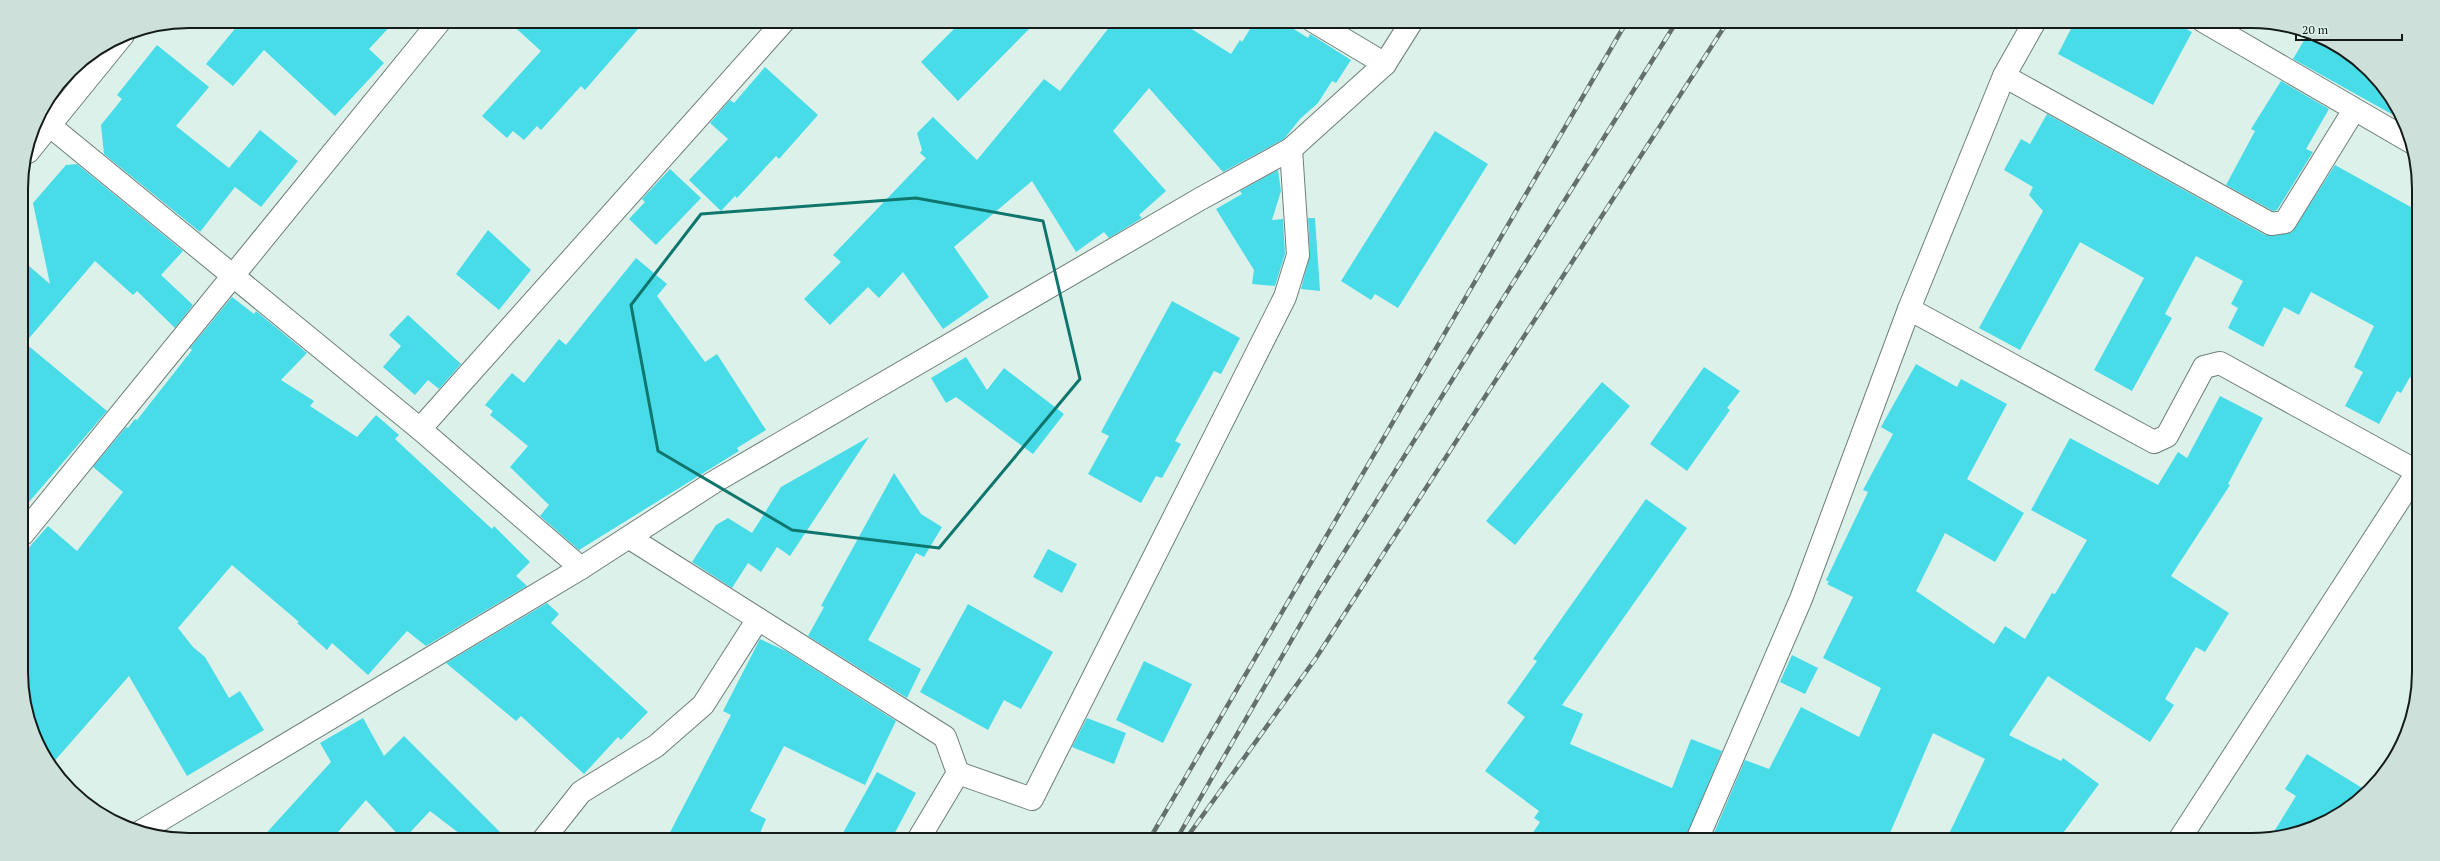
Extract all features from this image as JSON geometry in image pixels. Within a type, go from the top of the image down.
[{"type":"street","points":[[28,528],[434,28]]},
{"type":"street","points":[[420,429],[778,28]]},
{"type":"street","points":[[1325,28],[1385,64]]},
{"type":"street","points":[[147,828],[581,568],[630,538],[721,478],[1200,199],[1291,149],[1385,64],[1408,28]]},
{"type":"street","points":[[1700,833],[1801,599],[1909,309],[2004,76],[2031,28]]},
{"type":"street","points":[[2215,28],[2403,138]]},
{"type":"street","points":[[39,131],[44,121],[110,49]]},
{"type":"street","points":[[2004,76],[2271,224],[2285,222],[2354,110]]},
{"type":"street","points":[[44,121],[420,429],[581,568]]},
{"type":"street","points":[[630,538],[945,738],[958,772],[1032,799],[1285,298],[1298,255],[1291,149]]},
{"type":"street","points":[[1909,309],[2154,442],[2167,436],[2204,367],[2220,363],[2412,469]]},
{"type":"street","points":[[2184,833],[2412,481]]},
{"type":"street","points":[[549,833],[581,792],[656,746],[703,704],[758,619]]},
{"type":"street","points":[[922,833],[958,772]]},
{"type":"highlighted area","points":[[916,198],[1043,221],[1080,379],[939,548],[792,530],[658,451],[631,305],[701,214]]},
{"type":"building","points":[[236,28],[388,28],[369,49],[384,63],[335,116],[264,50],[233,86],[206,64]]},
{"type":"building","points":[[516,28],[639,28],[585,90],[581,86],[541,130],[537,126],[524,140],[513,131],[507,138],[482,116],[541,51]]},
{"type":"building","points":[[955,28],[1030,28],[958,101],[921,62]]},
{"type":"building","points":[[1109,28],[1190,28],[1231,54],[1240,40],[1242,42],[1251,28],[1292,28],[1308,38],[1310,34],[1351,60],[1336,83],[1332,81],[1318,103],[1300,119],[1284,139],[1223,172],[1149,88],[1113,131],[1166,191],[1139,215],[1142,218],[1109,238],[1104,232],[1076,252],[1032,181],[954,247],[989,297],[943,329],[903,272],[879,298],[868,287],[830,325],[804,299],[841,262],[833,255],[926,158],[920,153],[922,150],[917,133],[933,117],[977,160],[1044,79],[1060,91]]},
{"type":"building","points":[[2071,28],[2184,28],[2192,32],[2153,105],[2058,54]]},
{"type":"building","points":[[2306,38],[2332,50],[2349,61],[2365,75],[2379,91],[2393,115],[2293,59]]},
{"type":"building","points":[[157,45],[209,87],[176,126],[229,168],[260,130],[298,161],[261,207],[235,187],[200,232],[104,154],[101,125],[122,99],[117,95]]},
{"type":"building","points":[[765,67],[818,115],[779,159],[776,156],[737,198],[735,196],[721,211],[689,180],[728,139],[710,123],[730,100],[734,103]]},
{"type":"building","points":[[2281,81],[2329,109],[2306,149],[2313,152],[2277,210],[2273,211],[2226,185],[2255,131],[2251,129]]},
{"type":"building","points":[[2047,114],[2265,235],[2273,236],[2292,232],[2335,165],[2412,208],[2412,378],[2410,377],[2401,393],[2397,391],[2379,424],[2345,406],[2363,372],[2354,367],[2374,326],[2311,292],[2299,315],[2284,307],[2263,347],[2228,328],[2238,308],[2231,304],[2243,281],[2196,256],[2165,314],[2172,318],[2132,391],[2094,370],[2144,278],[2080,242],[2020,350],[1979,328],[2043,211],[2029,195],[2033,187],[2004,170],[2021,139],[2030,144]]},
{"type":"building","points":[[1435,131],[1488,164],[1398,308],[1375,294],[1371,300],[1341,281]]},
{"type":"building","points":[[77,164],[183,251],[161,275],[193,305],[175,328],[137,291],[133,295],[95,261],[28,339],[28,265],[50,284],[33,203],[66,165]]},
{"type":"building","points":[[670,169],[701,198],[656,245],[629,219],[645,202],[642,199]]},
{"type":"building","points":[[1278,170],[1281,191],[1272,220],[1283,219],[1285,254],[1275,286],[1252,284],[1254,270],[1216,209],[1242,194],[1240,191]]},
{"type":"building","points":[[1308,218],[1315,218],[1320,291],[1301,289],[1310,254]]},
{"type":"building","points":[[488,230],[531,270],[499,310],[456,274]]},
{"type":"building","points":[[636,258],[667,284],[657,296],[705,362],[717,354],[766,430],[737,448],[739,451],[579,550],[540,516],[549,505],[510,467],[528,446],[490,415],[493,411],[485,405],[512,373],[524,383],[559,339],[566,345]]},
{"type":"building","points":[[232,297],[254,314],[256,311],[307,353],[281,380],[314,401],[310,406],[357,437],[376,415],[399,435],[395,439],[492,529],[494,526],[530,562],[516,576],[527,586],[426,646],[407,631],[368,675],[332,643],[327,650],[297,623],[299,622],[232,565],[178,628],[193,647],[205,657],[229,698],[240,691],[264,730],[187,776],[129,676],[55,761],[40,734],[33,714],[29,693],[28,548],[48,526],[77,551],[123,492],[93,467],[126,427],[128,428],[135,419],[137,420],[192,350],[190,348]]},
{"type":"building","points":[[1172,301],[1240,338],[1221,374],[1214,371],[1175,441],[1181,444],[1162,478],[1156,476],[1141,503],[1088,474],[1109,436],[1101,432]]},
{"type":"building","points":[[408,315],[461,364],[439,389],[428,380],[415,395],[383,367],[401,346],[389,335]]},
{"type":"building","points":[[28,345],[107,411],[28,503]]},
{"type":"building","points":[[966,357],[987,390],[1004,368],[1064,414],[1033,454],[956,397],[946,403],[931,378]]},
{"type":"building","points":[[1916,364],[1957,387],[1961,379],[2007,404],[1967,479],[2024,513],[1995,562],[1945,533],[1916,591],[1994,644],[2005,626],[2025,639],[2052,593],[2055,594],[2087,540],[2031,510],[2070,438],[2158,485],[2178,452],[2187,458],[2220,396],[2263,418],[2228,484],[2230,485],[2171,576],[2229,613],[2205,652],[2196,647],[2165,699],[2174,705],[2150,742],[2048,676],[2009,735],[2061,761],[2063,758],[2099,784],[2063,833],[1949,833],[1985,759],[1933,733],[1890,833],[1714,833],[1745,760],[1769,769],[1801,707],[1859,737],[1881,688],[1823,658],[1853,597],[1827,584],[1829,582],[1826,580],[1868,492],[1863,490],[1893,434],[1881,427]]},
{"type":"building","points":[[1704,367],[1740,391],[1727,408],[1730,410],[1687,471],[1650,444]]},
{"type":"building","points":[[1602,382],[1630,406],[1515,545],[1486,521]]},
{"type":"building","points":[[869,437],[790,556],[777,547],[761,572],[748,563],[732,588],[692,562],[716,525],[728,518],[752,533],[781,487]]},
{"type":"building","points":[[894,473],[921,514],[942,527],[924,557],[916,553],[868,640],[921,669],[907,698],[808,636],[824,607],[821,606]]},
{"type":"building","points":[[1646,499],[1687,528],[1562,705],[1583,714],[1570,744],[1672,788],[1691,739],[1722,751],[1688,833],[1533,833],[1540,822],[1534,818],[1539,811],[1485,771],[1525,717],[1507,703],[1537,661],[1533,659]]},
{"type":"building","points":[[1048,549],[1077,564],[1062,593],[1033,577]]},
{"type":"building","points":[[547,603],[559,614],[551,623],[648,712],[621,740],[618,737],[584,774],[521,716],[516,721],[446,663]]},
{"type":"building","points":[[968,604],[1053,652],[1021,709],[1004,700],[988,730],[920,692]]},
{"type":"building","points":[[760,639],[786,651],[896,721],[865,785],[784,746],[750,811],[766,819],[760,833],[670,833],[731,715],[723,711]]},
{"type":"building","points":[[1792,655],[1818,668],[1805,694],[1780,682]]},
{"type":"building","points":[[1144,661],[1192,684],[1163,743],[1116,720]]},
{"type":"building","points":[[363,718],[384,756],[404,736],[501,833],[459,833],[430,811],[410,833],[397,833],[366,800],[337,833],[266,833],[331,762],[320,743]]},
{"type":"building","points":[[1087,718],[1126,733],[1114,764],[1072,747]]},
{"type":"building","points":[[2307,754],[2362,788],[2340,806],[2313,821],[2293,828],[2274,832],[2296,796],[2285,789]]},
{"type":"building","points":[[877,772],[916,793],[895,833],[843,833]]},
{"type":"railway","points":[[1153,833],[1623,28]]},
{"type":"railway","points":[[1180,833],[1318,594],[1673,28]]},
{"type":"railway","points":[[1190,833],[1316,658],[1723,28]]}]
